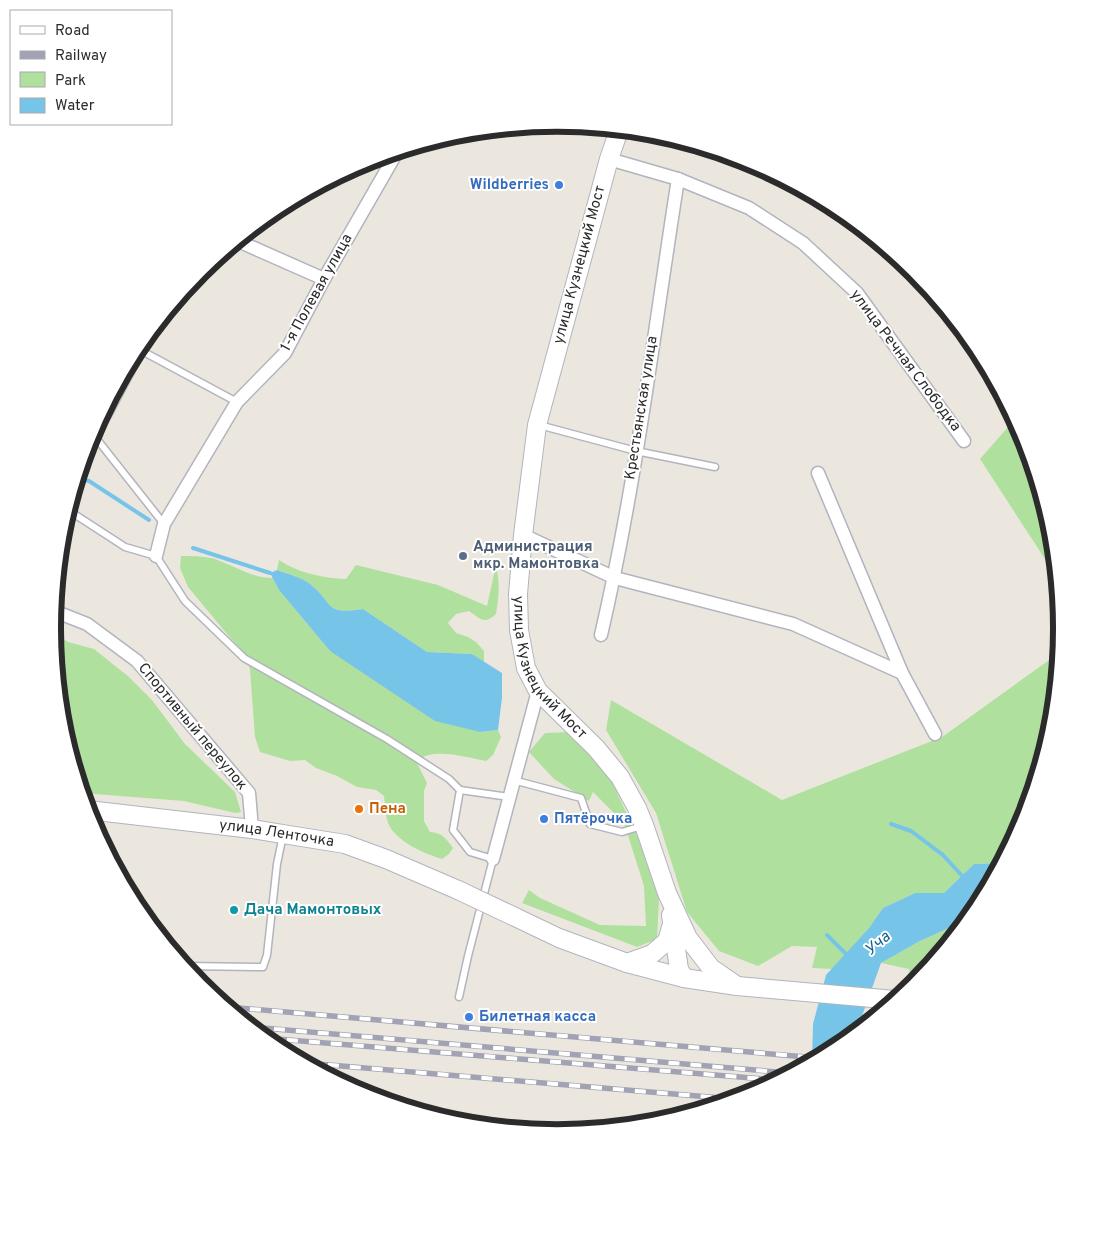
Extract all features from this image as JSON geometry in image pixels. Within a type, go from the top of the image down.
[{"type":"street","name":"улица Кузнецкий Мост","points":[[617,136],[609,159],[538,425],[523,535],[518,594],[519,630],[526,668],[538,691],[596,748],[610,764],[629,793],[644,825],[667,893]]},
{"type":"street","name":"улица Речная Слободка","points":[[609,159],[678,179],[749,208],[803,243],[857,293],[964,441]]},
{"type":"street","name":"1-я Полевая улица","points":[[156,556],[164,524],[236,402],[285,353],[324,279],[392,161]]},
{"type":"street","name":"Крестьянская улица","points":[[601,635],[614,578],[636,451],[678,179]]},
{"type":"street","points":[[244,244],[324,279]]},
{"type":"street","points":[[818,473],[902,673],[935,734]]},
{"type":"street","points":[[523,535],[614,578],[793,624],[902,673]]},
{"type":"street","name":"Спортивный переулок","points":[[61,614],[88,624],[137,661],[249,792],[252,829]]},
{"type":"street","points":[[493,859],[538,691]]},
{"type":"street","name":"улица Ленточка","points":[[97,811],[252,829],[345,844],[458,890],[558,938],[627,963],[684,978],[738,986],[886,999]]},
{"type":"street","points":[[667,893],[679,969],[684,978],[690,968],[691,959],[688,938]]},
{"type":"street","points":[[667,893],[688,938],[711,968],[738,986]]},
{"type":"street","points":[[627,963],[652,954],[667,941],[672,924]]},
{"type":"lane","points":[[145,353],[236,402]]},
{"type":"lane","points":[[538,425],[636,451],[715,467]]},
{"type":"lane","points":[[97,442],[164,524]]},
{"type":"lane","points":[[75,514],[125,547],[156,556],[184,601],[244,658],[387,739],[449,779],[460,790],[509,797]]},
{"type":"lane","points":[[514,780],[580,798],[590,824],[622,832],[644,825]]},
{"type":"lane","points":[[459,997],[493,859],[470,852],[453,830],[460,790]]},
{"type":"lane","points":[[194,966],[263,967],[267,955],[277,864],[283,834]]},
{"type":"green space","points":[[1009,425],[1036,500],[1049,566],[980,459]]},
{"type":"green space","points":[[181,556],[211,558],[252,574],[273,578],[279,590],[330,651],[480,732],[498,730],[501,737],[493,755],[486,761],[441,754],[424,757],[416,761],[427,783],[424,791],[424,821],[430,832],[441,835],[450,844],[453,848],[449,854],[442,859],[435,857],[411,846],[397,836],[388,823],[384,796],[376,790],[357,787],[337,776],[316,768],[305,760],[290,761],[260,752],[255,737],[250,670],[246,655],[188,587],[180,568]]},
{"type":"green space","points":[[279,560],[286,565],[311,574],[346,579],[356,565],[438,585],[487,606],[496,565],[499,590],[496,614],[482,620],[469,611],[456,614],[448,623],[456,633],[476,642],[484,651],[484,662],[472,654],[427,652],[363,609],[335,609],[307,582],[277,570]]},
{"type":"green space","points":[[61,638],[68,642],[94,649],[129,677],[152,700],[185,744],[235,792],[241,812],[235,813],[184,801],[90,794],[78,756],[65,693]]},
{"type":"green space","points":[[1052,658],[1049,693],[1036,756],[1015,818],[993,863],[974,864],[944,893],[915,893],[883,908],[869,928],[832,969],[812,968],[817,947],[792,946],[758,966],[719,951],[687,912],[656,813],[606,730],[611,700],[782,800],[942,737]]},
{"type":"green space","points":[[571,732],[611,780],[649,861],[659,900],[657,939],[637,947],[522,903],[529,890],[540,898],[600,925],[646,926],[644,886],[624,823],[593,792],[589,801],[554,779],[529,752],[545,733]]},
{"type":"green space","points":[[952,926],[910,977],[909,969],[881,963],[920,941]]},
{"type":"water","points":[[277,570],[307,582],[335,609],[363,609],[427,652],[472,654],[502,673],[502,698],[498,730],[480,732],[435,721],[330,651],[279,590],[270,573]]},
{"type":"water","name":"Уча","points":[[993,863],[952,926],[920,941],[881,963],[861,1019],[812,1052],[813,1024],[826,975],[869,928],[883,908],[915,893],[944,893],[974,864]]},
{"type":"waterway","points":[[85,480],[149,520]]},
{"type":"waterway","points":[[193,548],[270,573]]},
{"type":"waterway","points":[[891,824],[911,831],[943,855],[964,878]]},
{"type":"waterway","points":[[827,935],[848,956]]},
{"type":"railway","points":[[239,1008],[805,1057]]},
{"type":"railway","points":[[265,1028],[778,1072]]},
{"type":"railway","points":[[281,1039],[763,1079]]},
{"type":"railway","points":[[322,1064],[715,1097]]},
{"type":"place","name":"Wildberries","points":[[559,185]]},
{"type":"place","name":"Администрация мкр. Мамонтовка","points":[[463,556]]},
{"type":"place","name":"Пена","points":[[359,809]]},
{"type":"place","name":"Пятёрочка","points":[[544,819]]},
{"type":"place","name":"Дача Мамонтовых","points":[[234,910]]},
{"type":"place","name":"Билетная касса","points":[[469,1017]]}]
